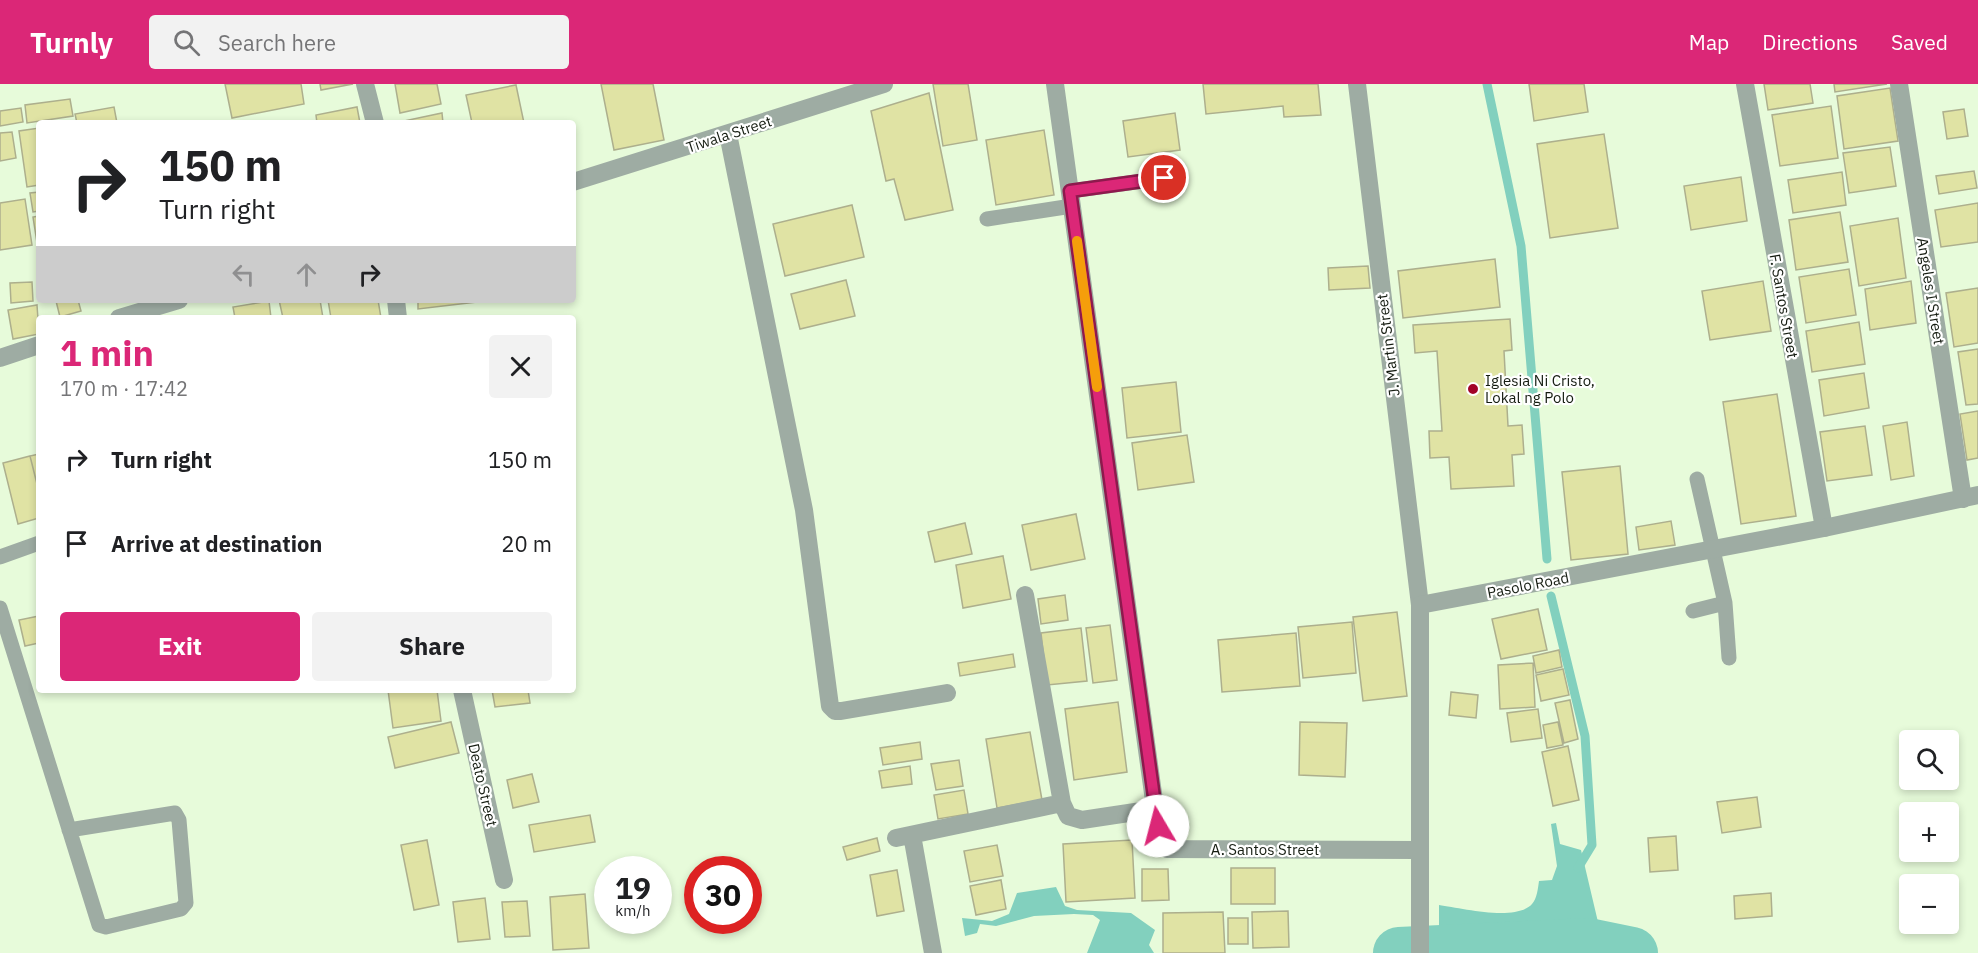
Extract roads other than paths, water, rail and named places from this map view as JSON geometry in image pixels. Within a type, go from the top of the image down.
[{"type":"street","points":[[365,84],[374,120]]},
{"type":"street","name":"Tiwala Street","points":[[576,182],[884,84]]},
{"type":"street","name":"A. Santos Street","points":[[1055,84],[1160,844],[1167,849],[1419,850]]},
{"type":"street","name":"J. Martin Street","points":[[1357,84],[1419,605]]},
{"type":"street","name":"F. Santos Street","points":[[1745,84],[1824,528]]},
{"type":"street","name":"Angeles I Street","points":[[1899,84],[1971,497]]},
{"type":"street","points":[[728,134],[804,510],[830,706],[835,711],[841,711],[947,693]]},
{"type":"street","points":[[129,315],[169,303]]},
{"type":"street","points":[[0,358],[36,346]]},
{"type":"street","name":"Pasolo Road","points":[[1419,605],[1824,528],[1971,497]]},
{"type":"street","points":[[1025,595],[1062,803],[1068,816],[1082,820],[1155,808]]},
{"type":"street","points":[[1419,605],[1419,953]]},
{"type":"street","name":"Deato Street","points":[[463,693],[504,880]]},
{"type":"street","points":[[933,953],[904,836],[1062,803]]},
{"type":"lane","points":[[987,219],[1164,178]]},
{"type":"lane","points":[[1697,479],[1725,603],[1729,658]]},
{"type":"lane","points":[[0,557],[36,544]]},
{"type":"lane","points":[[1693,611],[1725,603]]},
{"type":"lane","points":[[0,608],[69,830],[99,925],[106,927],[181,909],[186,903],[179,820],[175,813],[69,830]]},
{"type":"water","points":[[1556,823],[1560,844],[1581,850],[1602,939],[1596,953],[1439,953],[1439,905],[1501,913],[1524,909],[1534,902],[1539,881],[1552,880],[1557,866],[1551,824]]},
{"type":"water","points":[[1056,887],[1065,906],[1077,910],[1131,913],[1155,930],[1149,945],[1154,953],[1087,953],[1100,920],[1093,915],[1034,916],[996,926],[980,924],[977,933],[965,936],[962,918],[992,921],[1009,914],[1017,893]]},
{"type":"waterway","points":[[1487,84],[1521,246],[1547,559]]},
{"type":"waterway","points":[[1551,596],[1585,736],[1592,845],[1578,868]]},
{"type":"waterway","points":[[1399,953],[1588,944],[1632,953]]},
{"type":"place","name":"Iglesia Ni Cristo, Lokal ng Polo","points":[[1473,389]]}]
